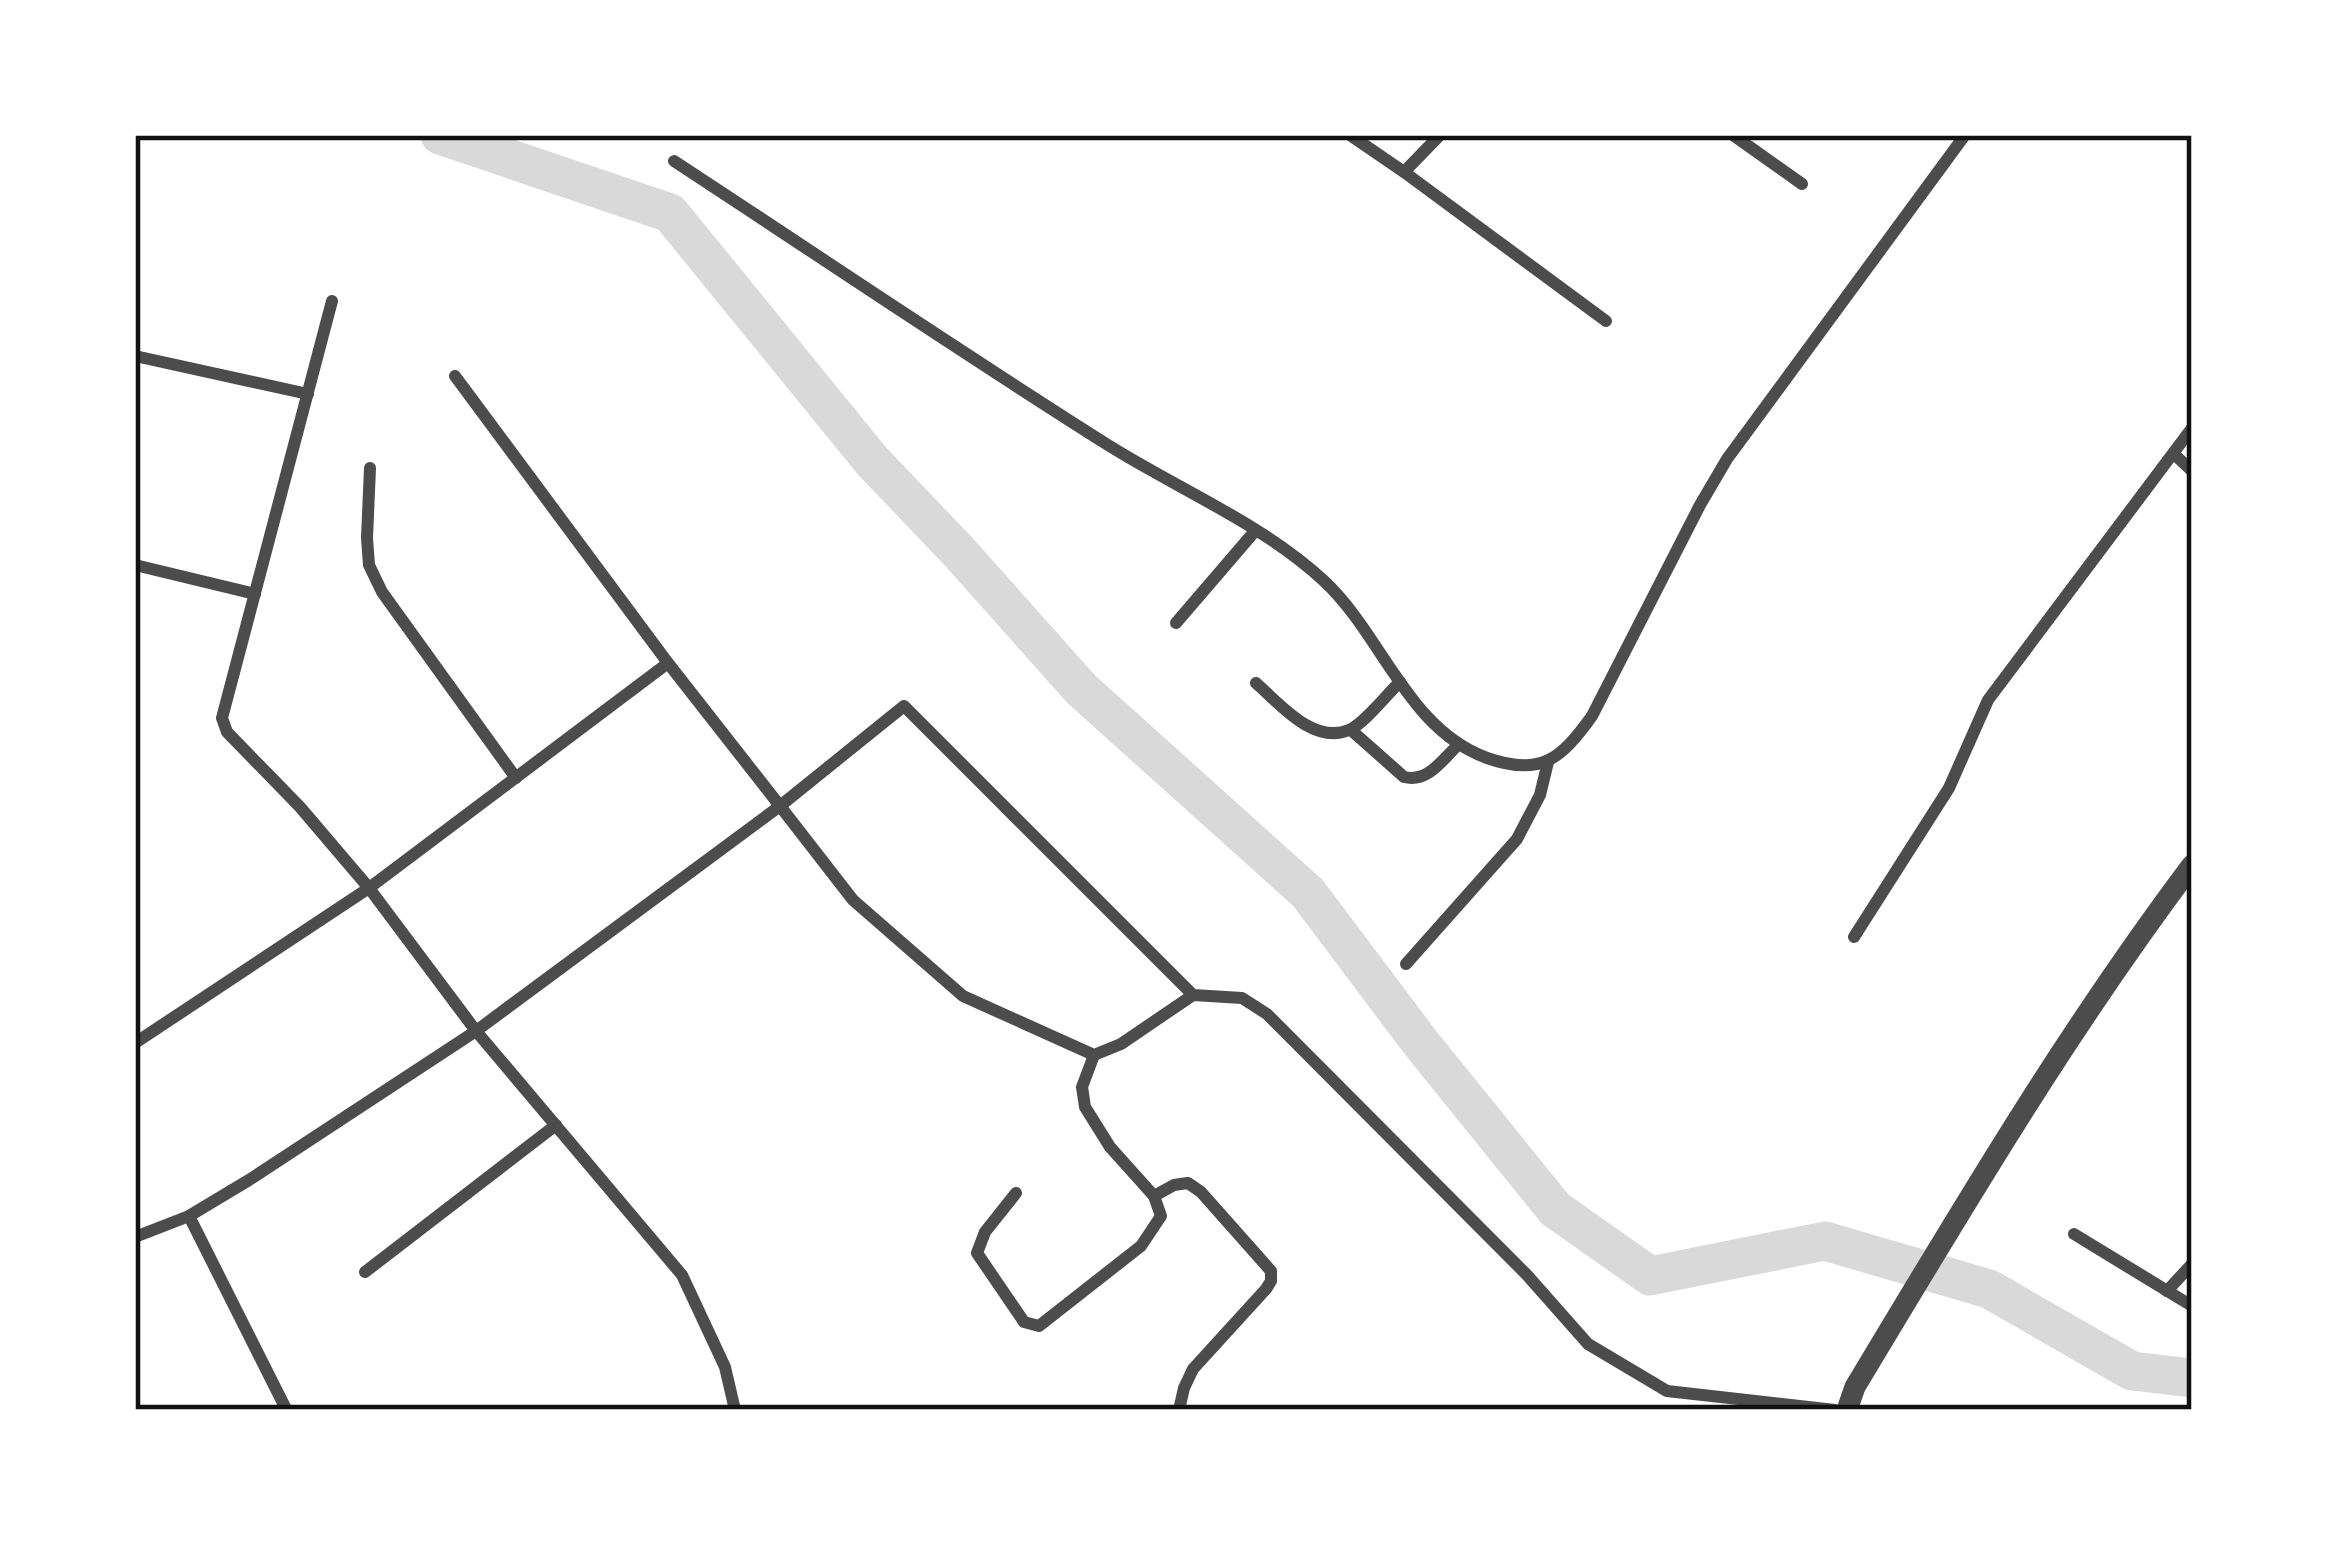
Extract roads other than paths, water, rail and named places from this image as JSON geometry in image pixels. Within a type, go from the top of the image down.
[{"type":"street","points":[[1350,135],[1606,321]]},
{"type":"street","points":[[1404,172],[1440,135]]},
{"type":"street","points":[[1733,135],[1802,184]]},
{"type":"street","points":[[674,161],[1110,446],[1255,531],[1322,579],[1349,607],[1411,697],[1459,744],[1487,758],[1527,768],[1548,762],[1572,744],[1592,716],[1727,459],[1965,135]]},
{"type":"street","points":[[332,301],[222,718],[227,732],[289,794],[369,888],[476,1031],[682,1275],[725,1367],[735,1410]]},
{"type":"street","points":[[135,356],[308,394]]},
{"type":"street","points":[[455,376],[668,663],[853,900],[963,996],[1094,1055],[1121,1044],[1193,994],[1241,998],[1267,1014],[1527,1275],[1588,1344],[1667,1391],[1835,1410]]},
{"type":"street","points":[[1854,937],[1948,788],[1988,700],[2192,428]]},
{"type":"street","points":[[2174,454],[2192,471]]},
{"type":"street","points":[[370,468],[369,565],[382,592],[516,778]]},
{"type":"street","points":[[1176,623],[1255,531]]},
{"type":"street","points":[[135,565],[255,594]]},
{"type":"street","points":[[135,1043],[369,888],[668,663]]},
{"type":"street","points":[[1256,683],[1309,727],[1324,731],[1351,730],[1400,682]]},
{"type":"street","points":[[135,1237],[189,1216],[250,1180],[476,1031],[780,806],[904,706],[1193,994]]},
{"type":"street","points":[[1351,730],[1404,777],[1414,779],[1425,776],[1459,744]]},
{"type":"street","points":[[1406,964],[1517,839],[1540,794],[1548,762]]},
{"type":"street","points":[[1847,1410],[1855,1387],[2077,1027],[2192,865]]},
{"type":"street","points":[[1016,1192],[986,1232],[977,1253],[1024,1322],[1040,1326],[1141,1246],[1161,1216],[1154,1196],[1110,1147],[1085,1107],[1082,1087],[1094,1055]]},
{"type":"street","points":[[364,1272],[556,1125]]},
{"type":"street","points":[[1154,1196],[1188,1183],[1271,1271],[1266,1289],[1193,1369],[1179,1410]]},
{"type":"street","points":[[189,1216],[285,1408]]},
{"type":"street","points":[[2074,1234],[2192,1306]]},
{"type":"street","points":[[2167,1291],[2192,1264]]},
{"type":"waterway","points":[[440,135],[670,213],[872,461],[1081,689],[1308,893],[1555,1209],[1650,1276],[1825,1241],[1989,1289],[2132,1371],[2192,1378]]}]
